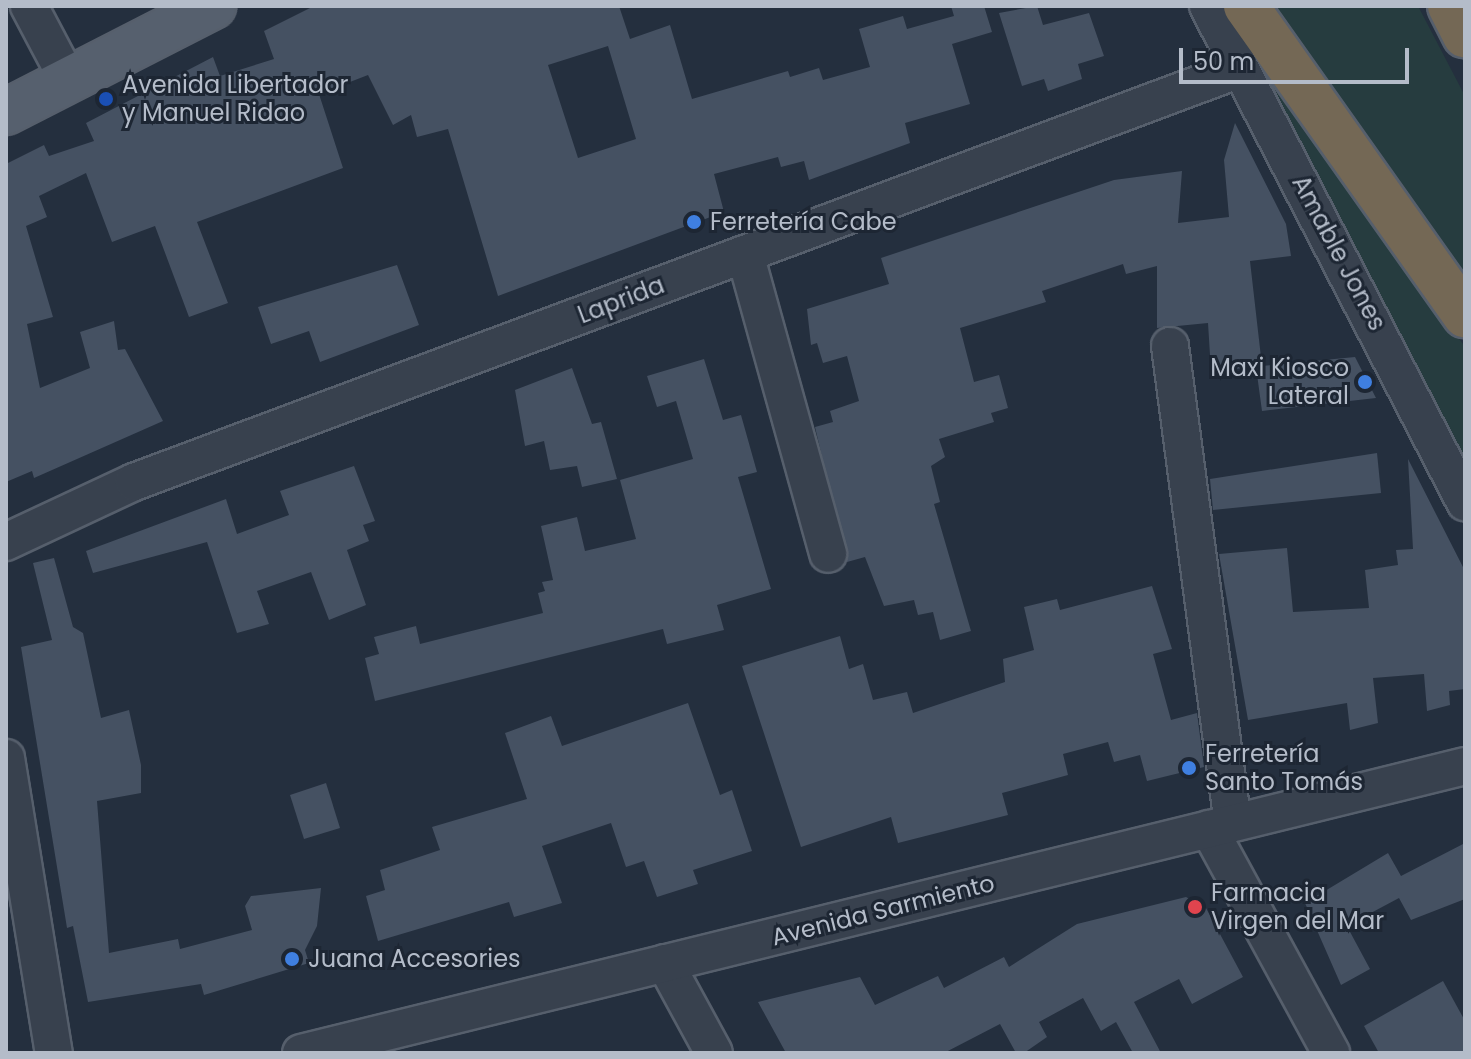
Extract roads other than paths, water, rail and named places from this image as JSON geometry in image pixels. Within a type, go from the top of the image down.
[{"type":"highway","points":[[1246,6],[1465,315]]},
{"type":"highway","points":[[1450,6],[1465,35]]},
{"type":"main road","points":[[6,112],[213,6]]},
{"type":"street","points":[[29,6],[68,80]]},
{"type":"street","name":"Amable Jones","points":[[1208,6],[1465,502]]},
{"type":"street","name":"Laprida","points":[[6,542],[134,482],[1240,69]]},
{"type":"street","points":[[745,254],[828,554]]},
{"type":"street","points":[[1170,346],[1221,826],[1331,1053]]},
{"type":"street","points":[[6,758],[54,1053]]},
{"type":"street","name":"Avenida Sarmiento","points":[[301,1053],[1465,766]]},
{"type":"street","points":[[665,963],[714,1053]]},
{"type":"place","name":"Avenida Libertador y Manuel Ridao","points":[[106,99]]},
{"type":"place","name":"Ferretería Cabe","points":[[694,222]]},
{"type":"place","name":"Maxi Kiosco Lateral","points":[[1365,382]]},
{"type":"place","name":"Ferretería Santo Tomás","points":[[1189,768]]},
{"type":"place","name":"Farmacia Virgen del Mar","points":[[1195,907]]},
{"type":"place","name":"Juana Accesories","points":[[292,959]]}]
